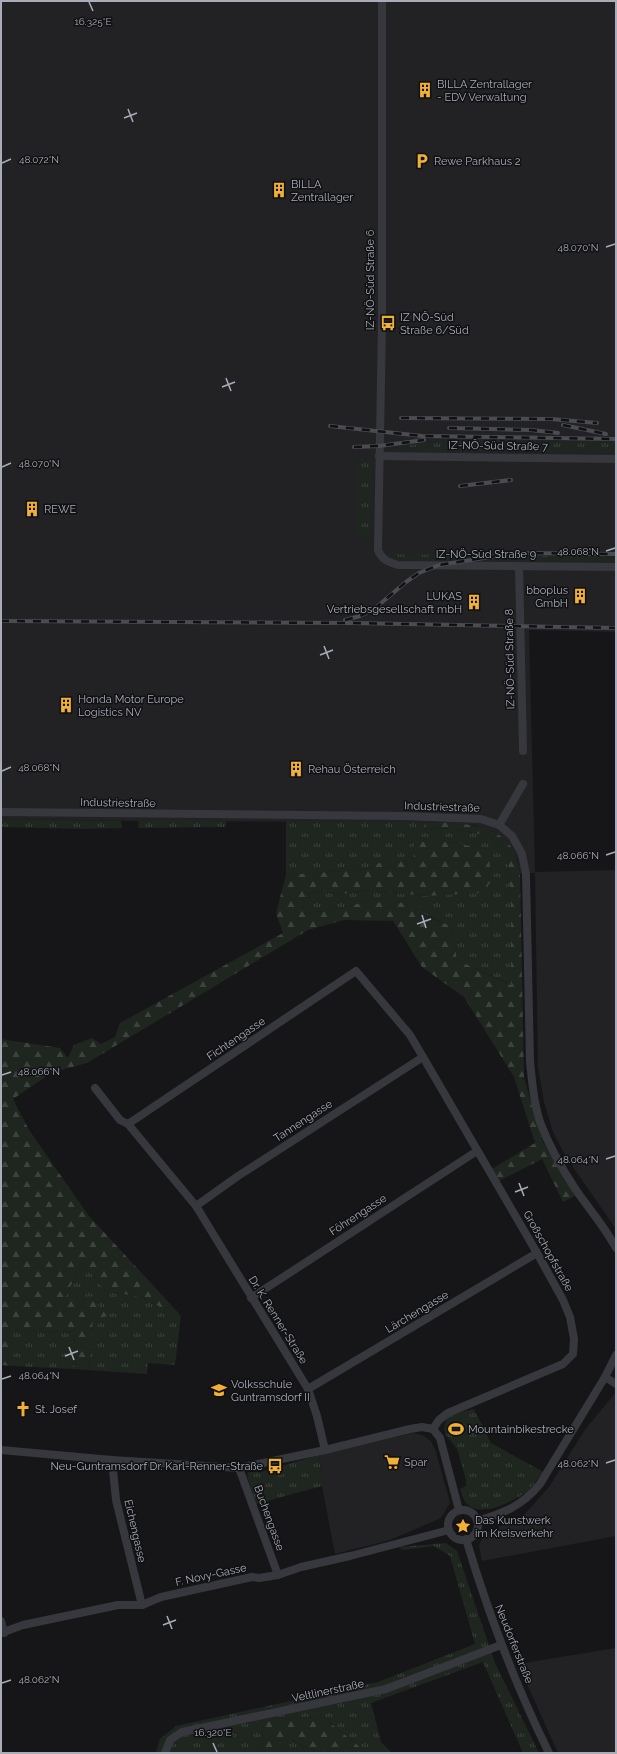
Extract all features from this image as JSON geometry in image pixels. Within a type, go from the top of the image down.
[{"type":"street","name":"IZ-NÖ-Süd Straße 6","points":[[381,557],[378,550],[382,324],[382,1]]},
{"type":"street","name":"IZ-NÖ-Süd Straße 7","points":[[379,456],[616,459]]},
{"type":"street","name":"IZ-NÖ-Süd Straße 9","points":[[381,557],[388,562],[398,565],[616,567]]},
{"type":"street","name":"IZ-NÖ-Süd Straße 8","points":[[518,566],[523,751]]},
{"type":"street","points":[[499,825],[523,784]]},
{"type":"street","name":"Industriestraße","points":[[1,812],[404,816],[481,819],[499,825],[512,836],[522,854],[526,874],[530,1061],[533,1092],[540,1120],[548,1142],[569,1178],[609,1234],[616,1248]]},
{"type":"street","name":"Großschopfstraße","points":[[356,971],[410,1035],[538,1254],[563,1300],[570,1317],[574,1339],[573,1354],[563,1364],[448,1413],[439,1420],[433,1429]]},
{"type":"street","name":"Fichtengasse","points":[[128,1124],[356,971]]},
{"type":"street","name":"Tannengasse","points":[[196,1206],[238,1176],[423,1057]]},
{"type":"street","name":"Dr. K. Renner-Straße","points":[[95,1088],[120,1120],[128,1124],[196,1206],[308,1389],[317,1416],[325,1450]]},
{"type":"street","name":"Föhrengasse","points":[[251,1298],[477,1151]]},
{"type":"street","name":"Lärchengasse","points":[[308,1389],[538,1254]]},
{"type":"street","points":[[477,1521],[497,1516],[515,1508],[530,1497],[540,1484],[605,1377],[616,1355]]},
{"type":"street","points":[[605,1377],[616,1384]]},
{"type":"street","points":[[1,1450],[112,1460],[239,1468],[325,1450],[422,1427],[433,1429],[440,1438],[460,1510]]},
{"type":"street","name":"Eichengasse","points":[[112,1460],[116,1500],[142,1605]]},
{"type":"street","name":"Buchengasse","points":[[239,1468],[278,1575]]},
{"type":"street","points":[[460,1510],[470,1512],[477,1521],[475,1533],[466,1539],[456,1538],[449,1530],[448,1524],[450,1518],[454,1513],[460,1510]]},
{"type":"street","name":"F. Novy-Gasse","points":[[2,1633],[23,1625],[118,1605],[142,1605],[169,1595],[252,1577],[259,1578],[278,1575],[301,1567],[350,1556],[449,1530]]},
{"type":"street","name":"Neudorferstraße","points":[[466,1539],[482,1593],[501,1645],[549,1753]]},
{"type":"street","points":[[1,1621],[2,1633]]},
{"type":"street","name":"Veltlinerstraße","points":[[165,1753],[170,1740],[182,1732],[386,1689],[501,1645]]},
{"type":"shaded area","points":[[1,1],[616,1],[616,632],[529,630],[535,872],[616,870],[616,1229],[562,1150],[553,1132],[544,1102],[538,1067],[535,873],[520,873],[518,860],[504,839],[494,832],[475,825],[425,822],[1,819]]},
{"type":"shaded area","points":[[616,1392],[616,1536],[482,1561],[479,1546],[483,1535],[524,1515],[549,1487],[584,1431]]},
{"type":"shaded area","points":[[413,1433],[422,1435],[431,1441],[436,1452],[450,1503],[441,1518],[390,1540],[335,1554],[322,1486],[319,1455]]},
{"type":"shaded area","points":[[616,1648],[616,1753],[558,1753],[518,1664]]},
{"type":"green space","points":[[449,441],[616,442],[616,452],[394,451],[400,446]]},
{"type":"green space","points":[[365,459],[372,461],[371,536],[364,538],[356,536],[358,460]]},
{"type":"green space","points":[[390,554],[616,557],[616,562],[404,560],[389,557]]},
{"type":"green space","points":[[1,819],[121,821],[122,828],[82,829],[1,827]]},
{"type":"green space","points":[[139,821],[226,821],[226,827],[138,828]]},
{"type":"green space","points":[[286,821],[425,822],[424,828],[456,829],[489,836],[507,851],[511,894],[512,985],[457,960],[451,926],[424,914],[366,902],[326,911],[305,913],[302,900],[315,891],[342,894],[370,890],[425,896],[477,847],[446,842],[415,842],[413,861],[382,861],[369,869],[286,875]]},
{"type":"green space","points":[[425,822],[456,823],[485,828],[498,834],[508,843],[516,856],[520,873],[524,1078],[543,1142],[575,1196],[563,1202],[542,1159],[499,1181],[492,1169],[535,1143],[514,1077],[464,997],[422,967],[393,921],[344,920],[308,930],[87,1063],[51,1073],[13,1099],[29,1130],[89,1216],[173,1307],[162,1308],[142,1297],[106,1291],[83,1263],[62,1302],[91,1296],[107,1316],[93,1320],[88,1370],[73,1369],[75,1332],[13,1330],[13,1366],[1,1365],[1,1039],[60,1048],[68,1058],[74,1045],[92,1038],[101,1044],[115,1037],[120,1023],[283,933],[276,913],[286,875],[369,869],[382,861],[413,861],[415,842],[446,842],[477,847],[489,855],[491,882],[480,893],[425,896],[370,890],[342,894],[315,891],[302,900],[305,913],[326,911],[366,902],[419,903],[424,915],[451,926],[457,960],[511,985],[511,894],[507,851],[489,836],[456,829],[424,828]]},
{"type":"green space","points":[[83,1263],[106,1291],[142,1297],[162,1308],[173,1307],[181,1316],[175,1365],[148,1363],[147,1374],[88,1370],[93,1320],[106,1315],[62,1302]]},
{"type":"green space","points":[[12,1330],[75,1332],[73,1369],[13,1366]]},
{"type":"green space","points":[[474,1409],[491,1443],[543,1472],[528,1491],[504,1504],[488,1509],[473,1508],[464,1501],[460,1489],[466,1486],[466,1480],[457,1449],[446,1435],[444,1429],[446,1419],[450,1415]]},
{"type":"green space","points":[[319,1455],[322,1486],[256,1504],[247,1476],[248,1472],[261,1472]]},
{"type":"green space","points":[[446,1543],[457,1551],[495,1663],[539,1753],[523,1753],[483,1662],[371,1703],[381,1742],[392,1753],[367,1753],[323,1717],[263,1719],[262,1753],[156,1753],[160,1739],[176,1726],[378,1682],[475,1644],[450,1556],[434,1546],[403,1550],[399,1547]]},
{"type":"green space","points":[[323,1717],[367,1753],[317,1753],[292,1741],[280,1750],[279,1753],[262,1753],[263,1719]]},
{"type":"green space","points":[[292,1741],[317,1753],[279,1753],[280,1750]]},
{"type":"railway","points":[[401,418],[551,419],[597,423]]},
{"type":"railway","points":[[563,425],[606,434]]},
{"type":"railway","points":[[330,426],[422,436],[616,439]]},
{"type":"railway","points":[[449,428],[531,430],[558,433]]},
{"type":"railway","points":[[354,447],[379,446],[424,440]]},
{"type":"railway","points":[[460,486],[511,480]]},
{"type":"railway","points":[[345,620],[360,616],[373,610],[419,573],[439,565],[516,553],[616,554]]},
{"type":"railway","points":[[1,621],[352,623],[616,628]]},
{"type":"place","name":"BILLA Zentrallager - EDV Verwaltung","points":[[425,90]]},
{"type":"place","name":"Rewe Parkhaus 2","points":[[422,161]]},
{"type":"place","name":"BILLA Zentrallager","points":[[279,190]]},
{"type":"place","name":"IZ NÖ-Süd Straße 6/Süd","points":[[388,323]]},
{"type":"place","name":"REWE","points":[[32,509]]},
{"type":"place","name":"bboplus GmbH","points":[[580,596]]},
{"type":"place","name":"LUKAS Vertriebsgesellschaft mbH","points":[[474,602]]},
{"type":"place","name":"Honda Motor Europe Logistics NV","points":[[66,705]]},
{"type":"place","name":"Rehau Österreich","points":[[296,769]]},
{"type":"place","name":"Volksschule Guntramsdorf II","points":[[219,1390]]},
{"type":"place","name":"St. Josef","points":[[23,1409]]},
{"type":"place","name":"Mountainbikestrecke","points":[[456,1429]]},
{"type":"place","name":"Spar","points":[[392,1462]]},
{"type":"place","name":"Neu-Guntramsdorf Dr. Karl-Renner-Straße","points":[[275,1466]]},
{"type":"place","name":"Das Kunstwerk im Kreisverkehr","points":[[463,1526]]}]
